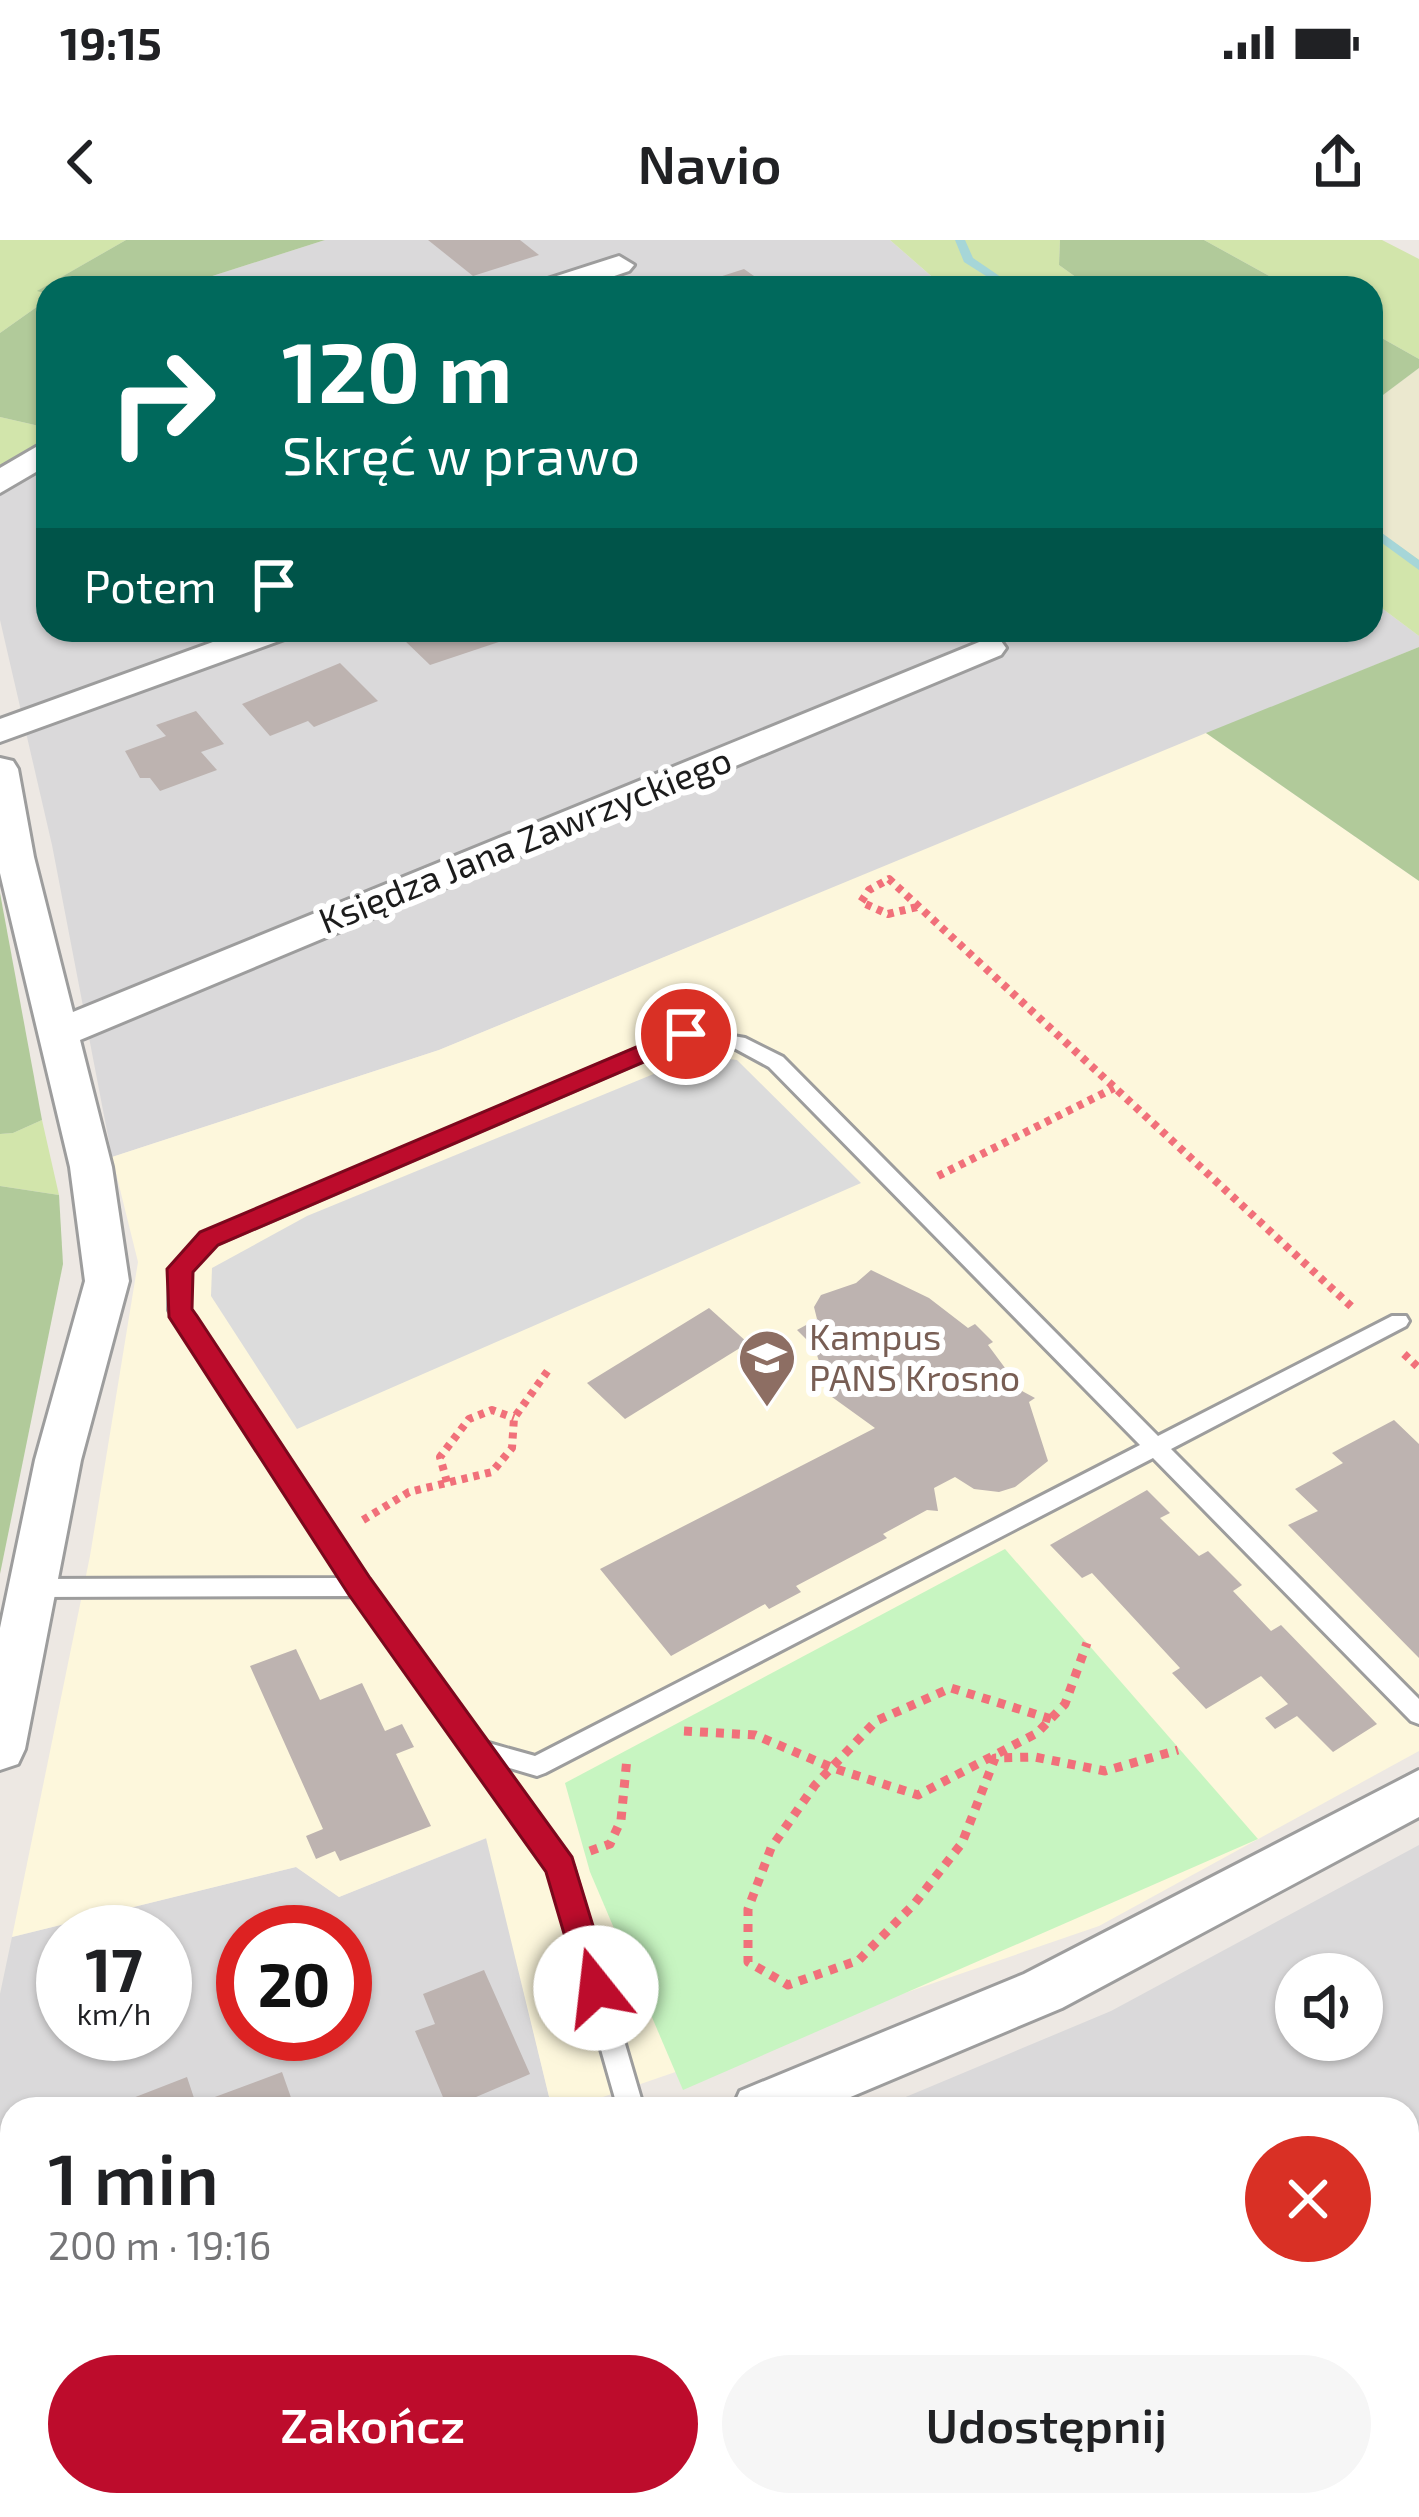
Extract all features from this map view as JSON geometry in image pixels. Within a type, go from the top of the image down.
[{"type":"street","points":[[587,276],[619,266]]},
{"type":"street","points":[[0,483],[36,458]]},
{"type":"street","points":[[0,731],[245,642]]},
{"type":"street","name":"Księdza Jana Zawrzyckiego","points":[[62,1032],[989,648]]},
{"type":"street","points":[[0,769],[15,857],[62,1032],[91,1167],[107,1281],[58,1460],[0,1749]]},
{"type":"street","points":[[789,2097],[1043,1991],[1419,1792]]},
{"type":"lane","points":[[628,2097],[561,1866],[360,1587],[179,1310],[180,1269],[209,1239],[686,1034],[738,1042],[776,1062],[1419,1714]]},
{"type":"lane","points":[[476,1749],[537,1766],[1389,1326]]},
{"type":"lane","points":[[33,1588],[360,1587]]},
{"type":"path","points":[[917,907],[889,916],[872,912],[861,902],[869,890],[889,879],[1114,1088],[1389,1326],[1419,1368]]},
{"type":"path","points":[[922,1184],[1114,1088]]},
{"type":"path","points":[[363,1520],[409,1492],[492,1472],[512,1448],[514,1418],[549,1369]]},
{"type":"path","points":[[447,1482],[440,1456],[469,1419],[492,1410],[514,1418]]},
{"type":"path","points":[[675,1731],[755,1735],[833,1768],[918,1795],[1037,1733],[1065,1704],[1087,1643]]},
{"type":"path","points":[[995,1757],[962,1843],[914,1904],[859,1960],[817,1979],[788,1985],[748,1962],[748,1909],[771,1848],[876,1721],[951,1688],[1051,1719]]},
{"type":"path","points":[[572,1846],[592,1852],[610,1844],[621,1820],[626,1760],[634,1748]]},
{"type":"path","points":[[995,1757],[1035,1757],[1105,1771],[1178,1750]]},
{"type":"shaded area","points":[[325,240],[890,240],[931,276],[212,276]]},
{"type":"shaded area","points":[[1419,368],[1419,566],[1383,538],[1383,395]]},
{"type":"shaded area","points":[[36,458],[36,642],[1383,642],[1383,609],[1419,636],[1419,647],[439,1050],[112,1157],[52,845],[0,620],[0,483]]},
{"type":"shaded area","name":"Kampus PANS Krosno","points":[[1206,733],[1419,881],[1419,1751],[1099,1926],[603,2097],[549,2097],[486,1838],[339,1897],[296,1867],[142,1905],[36,1905],[36,1931],[12,1937],[90,1556],[138,1262],[112,1157],[439,1050]]},
{"type":"shaded area","points":[[700,1055],[737,1060],[861,1183],[297,1429],[211,1296],[212,1268],[307,1216]]},
{"type":"shaded area","points":[[487,1838],[549,2097],[0,2097],[0,1994],[12,1937],[36,1931],[36,2061],[192,2061],[192,1905],[142,1905],[296,1867],[339,1897]]},
{"type":"shaded area","points":[[1419,1845],[1419,2097],[906,2097],[1111,2011]]},
{"type":"green space","points":[[0,240],[126,240],[63,276],[36,276],[36,308],[0,333]]},
{"type":"green space","points":[[126,240],[325,240],[212,276],[63,276]]},
{"type":"green space","points":[[890,240],[1060,240],[1059,265],[1074,276],[931,276]]},
{"type":"green space","points":[[1060,240],[1204,240],[1269,276],[1074,276],[1059,265]]},
{"type":"green space","points":[[1204,240],[1382,240],[1419,259],[1419,359],[1383,339],[1383,276],[1269,276]]},
{"type":"green space","points":[[36,308],[36,425],[0,417],[0,333]]},
{"type":"green space","points":[[1383,339],[1419,359],[1419,368],[1383,395]]},
{"type":"green space","points":[[0,417],[36,425],[36,450],[0,473]]},
{"type":"green space","points":[[1383,534],[1419,560],[1419,636],[1383,609]]},
{"type":"green space","points":[[1419,647],[1419,881],[1206,733]]},
{"type":"green space","points":[[0,893],[42,1120],[0,1134]]},
{"type":"green space","points":[[42,1120],[59,1195],[0,1186],[0,1134]]},
{"type":"green space","points":[[0,1186],[59,1195],[63,1264],[0,1574]]},
{"type":"green space","points":[[1005,1549],[1258,1839],[683,2090],[590,1872],[565,1783]]},
{"type":"building","points":[[428,240],[520,240],[539,255],[473,276]]},
{"type":"building","points":[[744,269],[754,276],[722,276]]},
{"type":"building","points":[[406,642],[499,642],[430,665]]},
{"type":"building","points":[[340,663],[378,701],[314,727],[308,721],[270,736],[242,704]]},
{"type":"building","points":[[196,711],[224,744],[201,752],[217,770],[160,791],[150,778],[140,778],[125,751],[166,736],[156,725]]},
{"type":"building","points":[[871,1270],[929,1298],[968,1328],[975,1324],[993,1342],[988,1345],[1022,1391],[1035,1398],[1029,1402],[1048,1461],[1015,1487],[999,1492],[974,1489],[955,1477],[934,1488],[938,1511],[927,1510],[883,1534],[887,1538],[796,1586],[801,1592],[769,1609],[765,1604],[671,1656],[600,1569],[875,1428],[832,1397],[814,1347],[797,1330],[817,1319],[814,1307],[821,1295],[856,1283]]},
{"type":"building","points":[[709,1308],[748,1343],[625,1419],[587,1383]]},
{"type":"building","points":[[1394,1420],[1419,1444],[1419,1658],[1288,1525],[1318,1511],[1295,1489],[1343,1463],[1332,1453]]},
{"type":"building","points":[[1147,1490],[1170,1513],[1160,1518],[1199,1556],[1208,1551],[1242,1585],[1233,1591],[1271,1631],[1281,1625],[1377,1724],[1333,1752],[1297,1716],[1275,1729],[1265,1718],[1288,1704],[1261,1676],[1206,1709],[1172,1673],[1180,1668],[1092,1573],[1082,1578],[1050,1545]]},
{"type":"building","points":[[296,1649],[320,1700],[362,1683],[385,1731],[402,1724],[414,1747],[396,1754],[431,1826],[340,1861],[335,1851],[316,1859],[306,1836],[323,1829],[250,1666]]},
{"type":"building","points":[[484,1970],[530,2074],[476,2097],[443,2097],[415,2031],[435,2024],[423,1994]]},
{"type":"building","points":[[282,2072],[291,2097],[215,2097]]},
{"type":"building","points":[[187,2077],[194,2097],[135,2097]]},
{"type":"waterway","points":[[960,240],[968,260],[993,276]]},
{"type":"waterway","points":[[1383,538],[1419,566]]},
{"type":"place","name":"Kampus PANS Krosno","points":[[767,1409]]},
{"type":"route","points":[[596,1988],[561,1866],[360,1587],[187,1323],[179,1310],[180,1269],[209,1239],[686,1034]]}]
